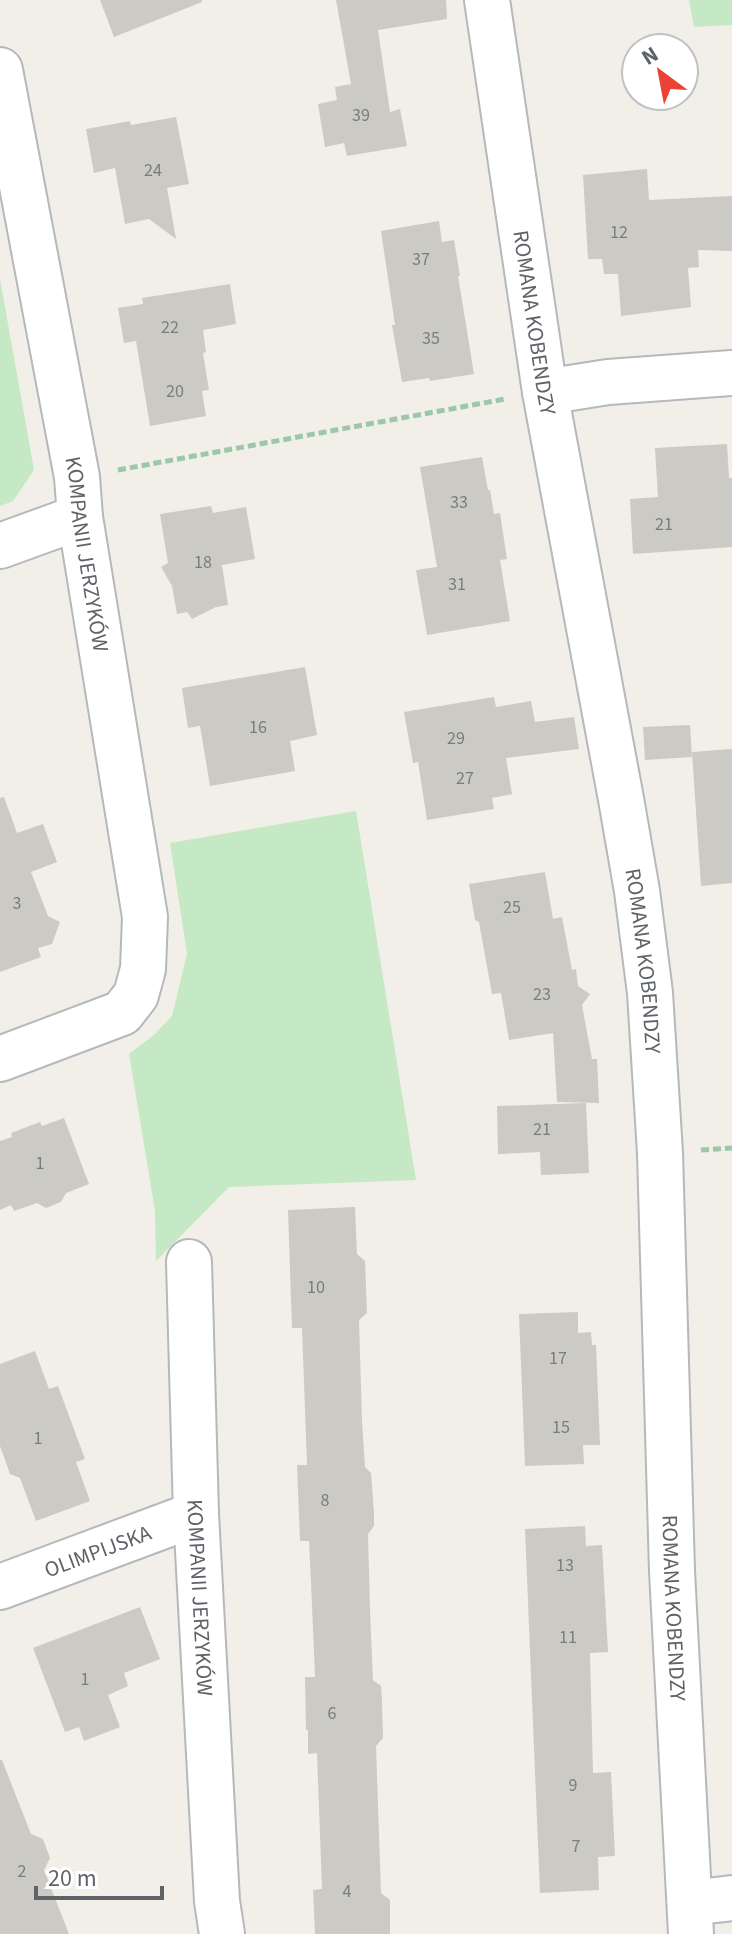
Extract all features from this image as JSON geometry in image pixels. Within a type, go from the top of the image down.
[{"type":"street","name":"ROMANA KOBENDZY","points":[[487,0],[545,392],[621,799],[650,993],[660,1153],[672,1571],[690,1918]]},
{"type":"street","name":"KOMPANII JERZYKÓW","points":[[0,70],[79,497],[145,917],[143,969],[136,995],[122,1013],[0,1059]]},
{"type":"street","points":[[545,392],[608,382],[732,373]]},
{"type":"street","points":[[0,546],[79,497]]},
{"type":"street","name":"KOMPANII JERZYKÓW","points":[[189,1262],[196,1514],[217,1901],[222,1934]]},
{"type":"street","name":"OLIMPIJSKA","points":[[0,1587],[196,1514]]},
{"type":"street","points":[[690,1918],[732,1898]]},
{"type":"path","points":[[79,497],[545,392]]},
{"type":"green space","points":[[689,0],[732,0],[732,25],[694,27]]},
{"type":"green space","points":[[0,279],[34,470],[13,501],[0,506]]},
{"type":"green space","points":[[356,811],[416,1180],[229,1187],[156,1261],[155,1211],[129,1054],[172,1016],[187,954],[170,843]]},
{"type":"building","points":[[100,0],[202,0],[202,2],[114,37]]},
{"type":"building","points":[[336,0],[446,0],[447,19],[378,30],[390,112],[400,109],[407,146],[347,156],[344,143],[325,147],[318,104],[337,100],[335,87],[351,84]]},
{"type":"building","points":[[176,117],[189,184],[167,188],[176,239],[149,219],[125,224],[115,168],[94,173],[86,129]]},
{"type":"building","points":[[647,169],[649,200],[732,196],[732,251],[698,250],[699,267],[688,268],[691,307],[621,316],[618,274],[604,274],[602,259],[588,259],[583,175]]},
{"type":"building","points":[[439,221],[442,242],[454,240],[474,374],[402,382],[381,231]]},
{"type":"building","points":[[230,284],[236,324],[203,330],[209,390],[202,391],[206,416],[150,426],[136,341],[124,343],[118,308],[143,304],[142,298]]},
{"type":"building","points":[[727,444],[729,478],[732,478],[732,547],[633,554],[630,499],[658,497],[655,448]]},
{"type":"building","points":[[482,457],[494,514],[500,513],[507,559],[500,560],[510,621],[427,635],[416,570],[437,567],[420,467]]},
{"type":"building","points":[[211,506],[213,513],[246,507],[255,559],[222,565],[228,605],[216,607],[192,619],[187,612],[177,614],[172,586],[161,567],[168,563],[160,514]]},
{"type":"building","points":[[305,667],[317,735],[290,741],[295,771],[210,786],[200,726],[188,728],[182,688]]},
{"type":"building","points":[[494,697],[496,707],[531,701],[535,722],[574,717],[579,749],[506,758],[512,794],[492,798],[494,809],[427,820],[418,762],[413,763],[404,712]]},
{"type":"building","points":[[690,725],[692,757],[645,760],[643,727]]},
{"type":"building","points":[[732,749],[732,883],[701,886],[692,752]]},
{"type":"building","points":[[4,797],[17,833],[43,824],[57,862],[31,872],[48,916],[60,922],[52,944],[38,948],[41,957],[0,972],[0,798]]},
{"type":"building","points":[[545,872],[553,919],[562,917],[572,970],[576,969],[578,986],[590,994],[582,1005],[592,1059],[597,1059],[599,1103],[557,1102],[553,1033],[509,1040],[501,993],[492,994],[469,884]]},
{"type":"building","points":[[586,1103],[589,1173],[541,1175],[540,1152],[498,1154],[497,1106]]},
{"type":"building","points":[[64,1118],[89,1184],[66,1193],[61,1202],[46,1208],[37,1203],[14,1211],[11,1205],[0,1210],[0,1141],[12,1137],[11,1133],[40,1122],[42,1126]]},
{"type":"building","points":[[355,1207],[357,1254],[365,1261],[367,1313],[359,1320],[362,1421],[365,1467],[371,1473],[374,1512],[374,1526],[368,1534],[370,1611],[373,1680],[381,1686],[382,1701],[383,1738],[376,1746],[381,1893],[390,1900],[390,1934],[315,1934],[313,1890],[322,1889],[317,1753],[308,1754],[306,1730],[305,1677],[315,1677],[309,1541],[300,1541],[297,1465],[307,1465],[302,1328],[292,1328],[288,1210]]},
{"type":"building","points":[[578,1312],[578,1333],[591,1332],[592,1345],[596,1345],[600,1445],[583,1445],[584,1464],[525,1466],[519,1314]]},
{"type":"building","points":[[35,1351],[49,1389],[58,1386],[85,1459],[76,1462],[90,1501],[36,1521],[20,1478],[10,1474],[0,1446],[0,1364]]},
{"type":"building","points":[[585,1526],[586,1546],[602,1545],[608,1652],[590,1653],[593,1773],[611,1772],[615,1856],[598,1857],[599,1890],[540,1893],[525,1529]]},
{"type":"building","points":[[140,1607],[160,1659],[124,1673],[128,1686],[108,1695],[120,1727],[84,1741],[79,1727],[65,1732],[33,1648]]},
{"type":"building","points":[[0,1760],[31,1834],[43,1839],[50,1858],[44,1870],[69,1934],[0,1934]]}]
